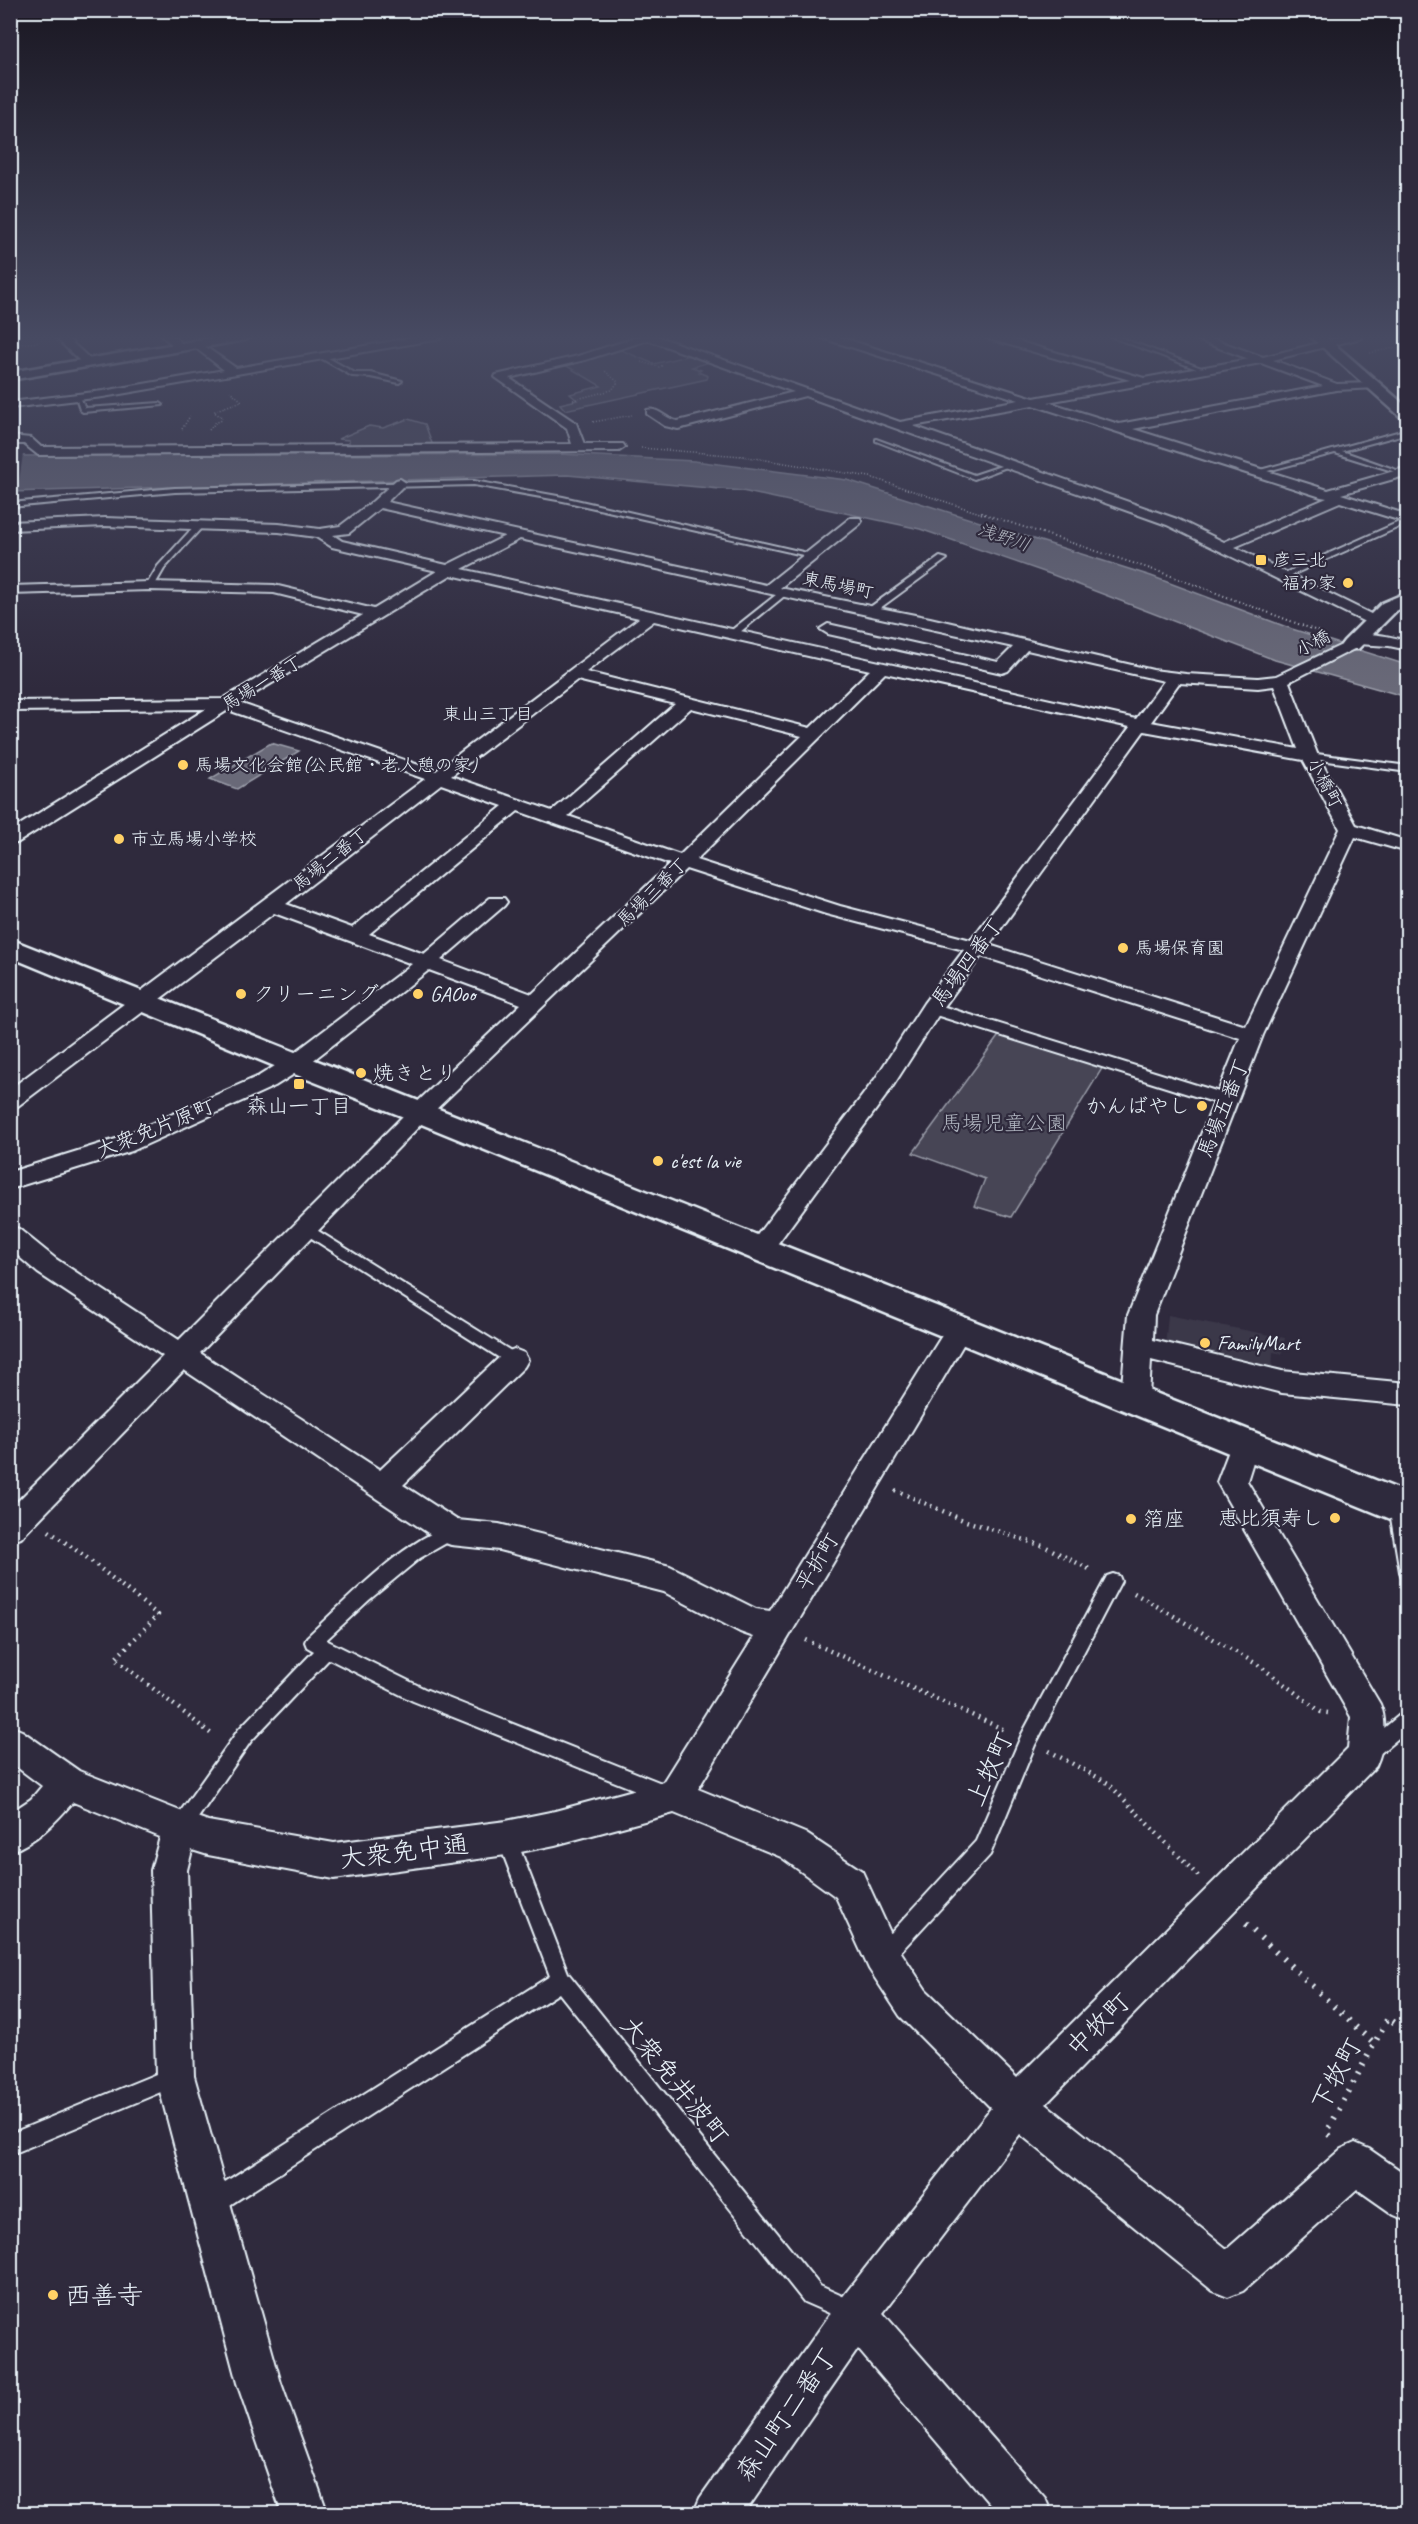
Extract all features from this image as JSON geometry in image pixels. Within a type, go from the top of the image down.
[{"type":"main road","points":[[1354,642],[1389,607],[1407,598]]},
{"type":"main road","points":[[10,947],[294,1064],[420,1112],[1136,1398],[1402,1508]]},
{"type":"street","points":[[977,454],[1172,522],[1374,621]]},
{"type":"street","points":[[1197,454],[1407,520]]},
{"type":"street","points":[[1224,547],[1332,496],[1404,472]]},
{"type":"street","points":[[10,526],[105,522],[279,528],[320,533],[344,530],[401,483]]},
{"type":"street","name":"東馬場町","points":[[378,504],[1024,644],[1153,675],[1258,682],[1286,678]]},
{"type":"street","points":[[768,590],[855,522]]},
{"type":"street","points":[[320,533],[337,544],[731,635],[1138,725],[1309,756]]},
{"type":"street","name":"馬場一番丁","points":[[10,839],[226,704],[449,570],[518,535]]},
{"type":"street","points":[[10,590],[150,586],[274,590],[376,614]]},
{"type":"street","points":[[802,651],[852,608]]},
{"type":"street","name":"馬場二番丁","points":[[10,1101],[146,1002],[435,778],[650,616]]},
{"type":"street","points":[[828,629],[1002,668],[1024,644]]},
{"type":"street","points":[[1354,642],[1389,641],[1407,646]]},
{"type":"street","name":"小橋","points":[[1286,678],[1354,642]]},
{"type":"street","name":"馬場三番丁","points":[[18,1522],[420,1112],[683,862],[881,668]]},
{"type":"street","points":[[574,674],[813,734]]},
{"type":"street","name":"馬場四番丁","points":[[761,1248],[883,1084],[932,1008],[1175,677]]},
{"type":"street","name":"小橋町","points":[[1286,678],[1309,756],[1350,829],[1407,847]]},
{"type":"street","points":[[555,818],[688,702]]},
{"type":"street","points":[[10,706],[226,704],[683,862],[833,910],[978,948],[1252,1035]]},
{"type":"street","points":[[355,936],[516,804]]},
{"type":"street","name":"馬場五番丁","points":[[1136,1398],[1141,1315],[1252,1035],[1350,829]]},
{"type":"street","name":"大衆免片原町","points":[[10,1181],[124,1144],[267,1081],[294,1064],[427,962],[497,902]]},
{"type":"street","points":[[271,905],[536,1002]]},
{"type":"street","points":[[932,1008],[1226,1100]]},
{"type":"street","points":[[10,1235],[47,1266],[452,1532],[499,1537],[670,1580],[751,1623],[777,1627]]},
{"type":"street","name":"平折町","points":[[674,1796],[960,1328]]},
{"type":"street","points":[[1139,1347],[1282,1382],[1407,1394]]},
{"type":"street","points":[[383,1486],[514,1360]]},
{"type":"street","points":[[1245,1443],[1232,1482],[1368,1715],[1364,1755]]},
{"type":"street","name":"大衆免中通","points":[[10,1742],[67,1783],[180,1828],[208,1838],[334,1862],[506,1838],[555,1828],[674,1796]]},
{"type":"street","name":"中牧町","points":[[856,2314],[1017,2106],[1364,1755]]},
{"type":"street","points":[[10,1835],[43,1811],[67,1783]]},
{"type":"street","points":[[674,1796],[792,1845],[849,1884],[882,1956],[913,2003],[1017,2106],[1228,2277],[1355,2163],[1407,2201]]},
{"type":"street","points":[[180,1828],[169,1870],[175,2076],[258,2383],[305,2514]]},
{"type":"street","points":[[856,2314],[1029,2514]]},
{"type":"street","name":"森山町二番丁","points":[[716,2514],[856,2314]]},
{"type":"lane","points":[[914,454],[974,477],[1009,465]]},
{"type":"lane","points":[[1256,472],[1326,454]]},
{"type":"lane","points":[[1346,454],[1404,472]]},
{"type":"lane","points":[[10,505],[176,490],[474,483],[552,497],[812,555]]},
{"type":"lane","points":[[1282,576],[1407,520]]},
{"type":"lane","points":[[150,586],[161,568],[200,525]]},
{"type":"lane","points":[[868,612],[943,559]]},
{"type":"lane","points":[[731,635],[784,593]]},
{"type":"lane","points":[[1309,756],[1407,769]]},
{"type":"lane","points":[[307,1229],[514,1360]]},
{"type":"lane","points":[[1402,1508],[1407,1572]]},
{"type":"lane","points":[[452,1532],[414,1553],[363,1595],[313,1642],[419,1695],[674,1796]]},
{"type":"lane","name":"上牧町","points":[[882,1956],[983,1848],[1028,1740],[1113,1581]]},
{"type":"lane","points":[[180,1828],[245,1735],[327,1649]]},
{"type":"lane","points":[[1364,1755],[1407,1719]]},
{"type":"lane","name":"大衆免井波町","points":[[506,1838],[561,1980],[812,2294],[856,2314]]},
{"type":"lane","points":[[209,2205],[561,1980]]},
{"type":"lane","points":[[10,2145],[175,2076]]},
{"type":"path","points":[[719,454],[870,477],[1166,574],[1333,637],[1354,642]]},
{"type":"path","points":[[18,1522],[86,1557],[158,1615],[115,1659],[233,1751]]},
{"type":"path","points":[[777,1627],[1028,1740],[1108,1783],[1220,1900],[1374,2044]]},
{"type":"path","name":"下牧町","points":[[1355,2163],[1327,2132],[1388,2018],[1407,2032]]},
{"type":"shaded area","name":"FamilyMart","points":[[1168,1315],[1285,1338],[1282,1354],[1273,1352],[1272,1370],[1165,1347]]},
{"type":"green space","name":"馬場児童公園","points":[[1003,1030],[1106,1062],[1011,1217],[974,1206],[985,1179],[913,1153]]},
{"type":"water","name":"浅野川","points":[[560,454],[694,461],[847,480],[1151,576],[1292,629],[1407,665],[1407,697],[1275,660],[1053,575],[920,529],[742,491],[567,475],[11,492],[10,456]]},
{"type":"water","points":[[271,743],[299,751],[237,789],[210,779]]},
{"type":"pier","points":[[23,454],[17,495],[10,495],[11,455]]},
{"type":"place","name":"彦三北","points":[[1261,560]]},
{"type":"place","name":"福わ家","points":[[1348,583]]},
{"type":"place","name":"馬場文化会館(公民館・老人憩の家)","points":[[183,765]]},
{"type":"place","name":"市立馬場小学校","points":[[119,839]]},
{"type":"place","name":"馬場保育園","points":[[1123,948]]},
{"type":"place","name":"クリーニング","points":[[241,994]]},
{"type":"place","name":"GAOoo","points":[[418,994]]},
{"type":"place","name":"焼きとり","points":[[361,1073]]},
{"type":"place","name":"森山一丁目","points":[[299,1084]]},
{"type":"place","name":"かんばやし","points":[[1202,1106]]},
{"type":"place","name":"c'est la vie","points":[[658,1161]]},
{"type":"place","name":"FamilyMart","points":[[1205,1343]]},
{"type":"place","name":"恵比須寿し","points":[[1335,1518]]},
{"type":"place","name":"箔座","points":[[1131,1519]]},
{"type":"place","name":"西善寺","points":[[53,2295]]},
{"type":"district","name":"東山三丁目","points":[[488,714]]}]
